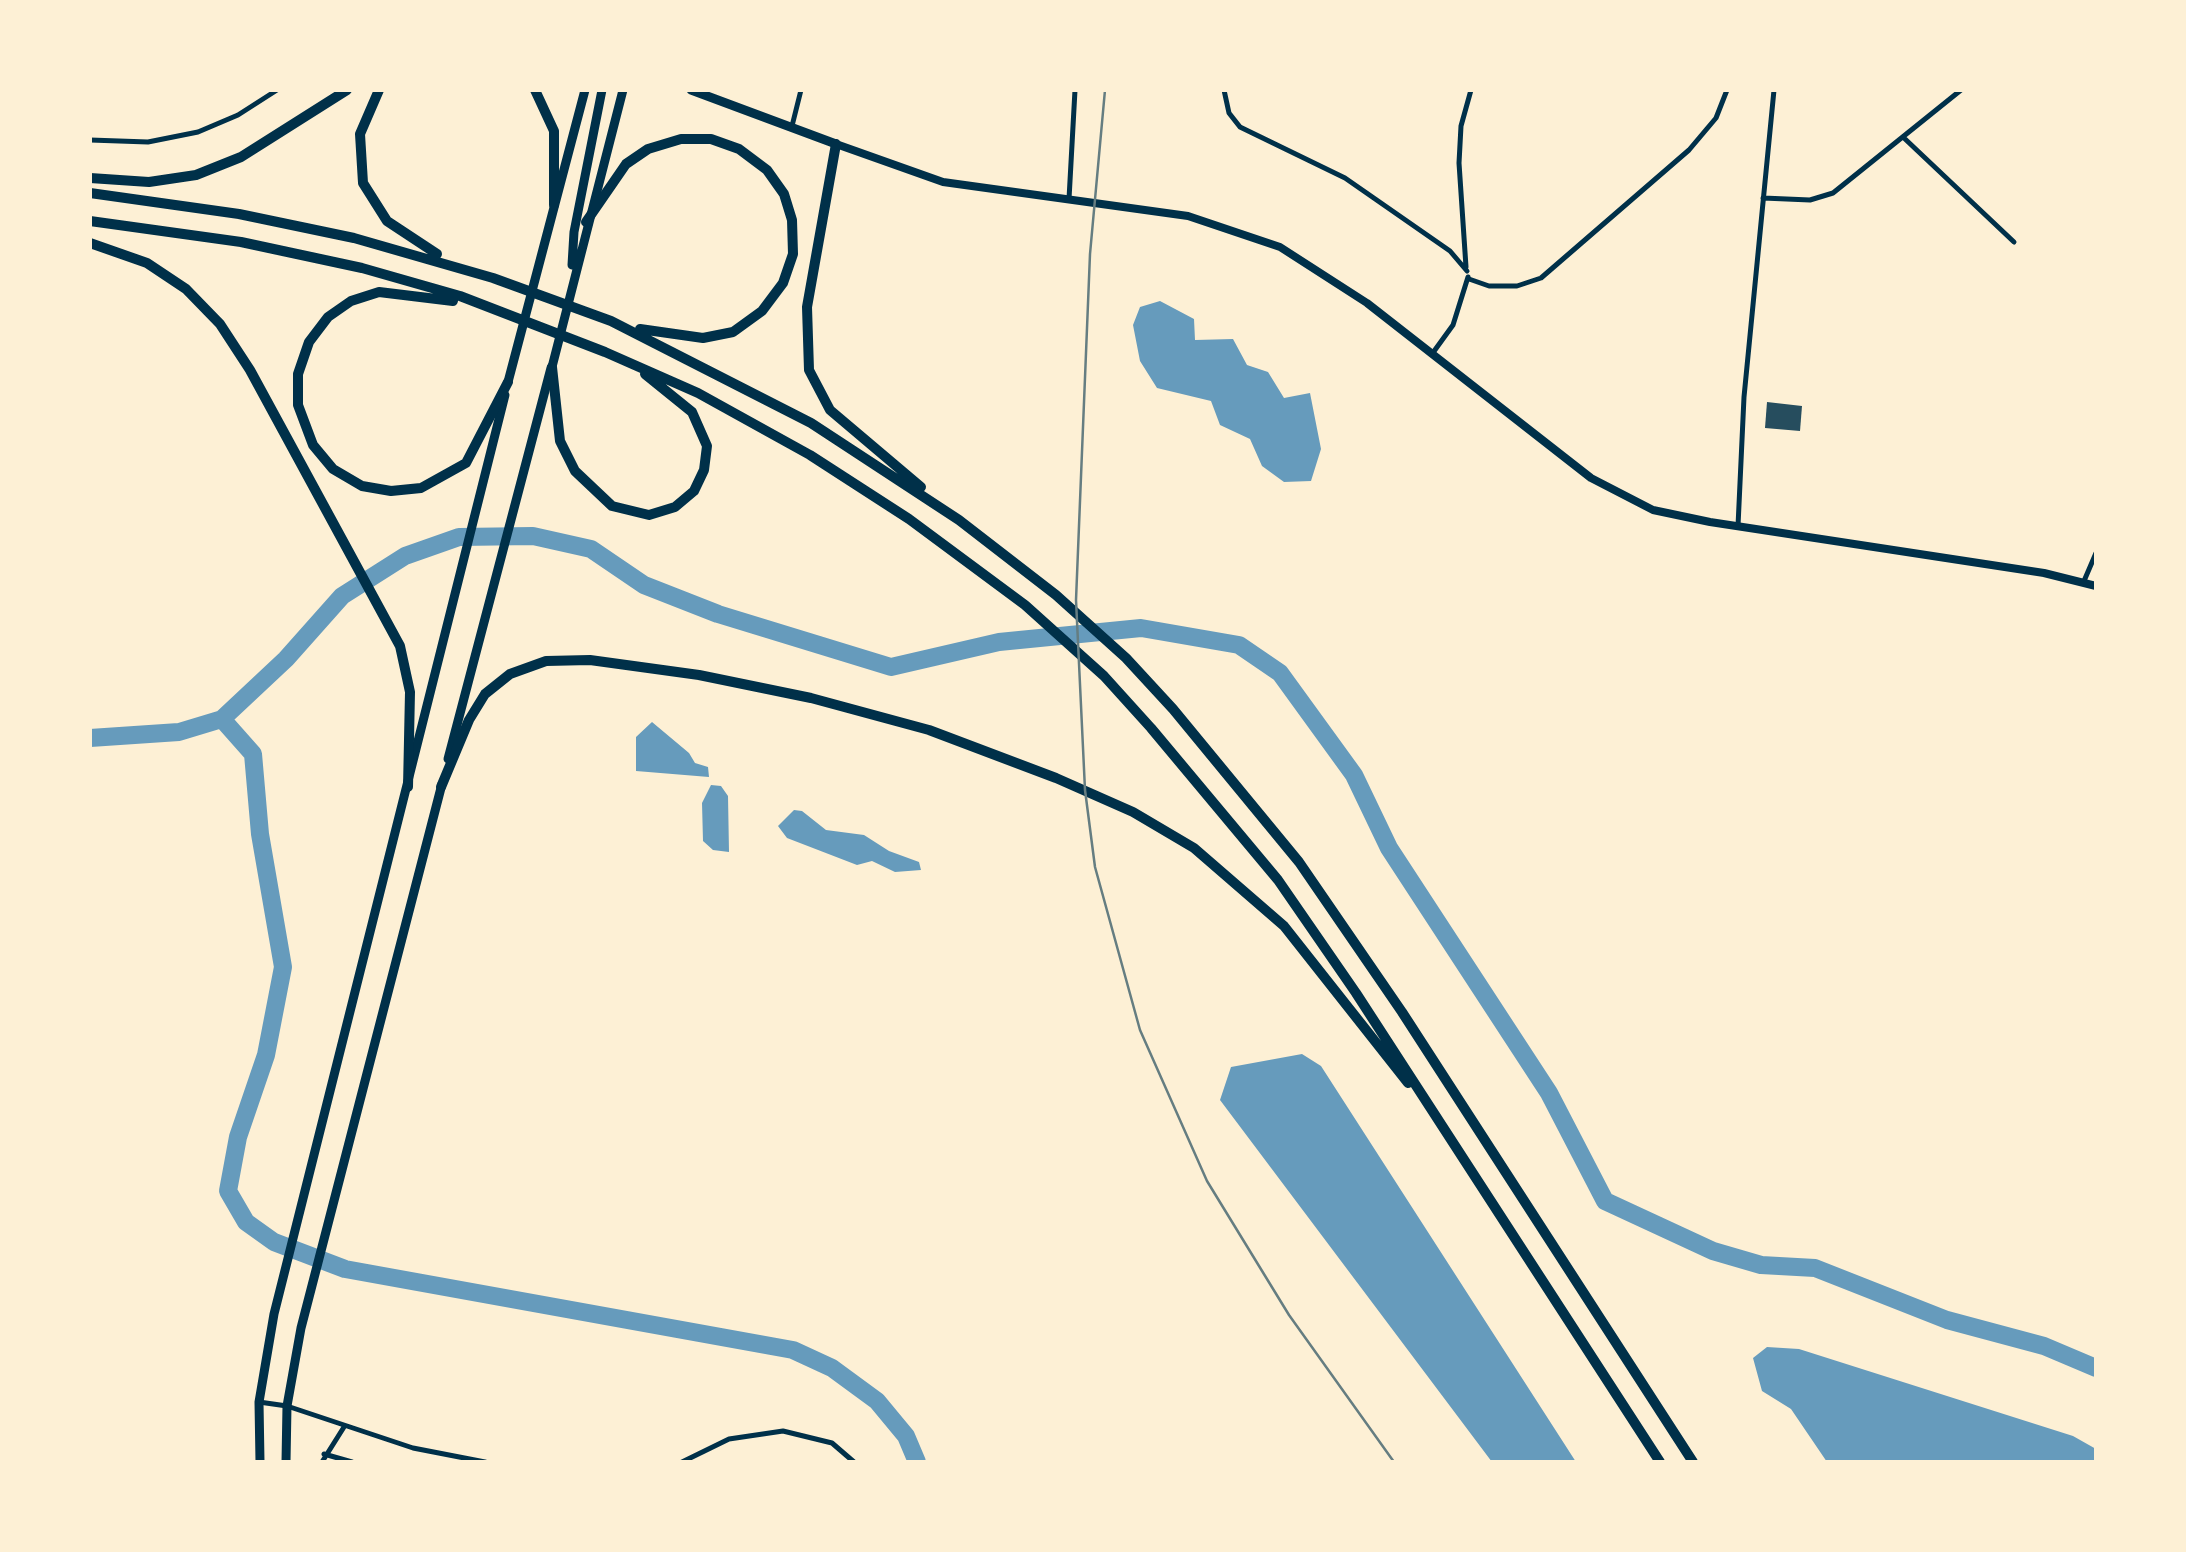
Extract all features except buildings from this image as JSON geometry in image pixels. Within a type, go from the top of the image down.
[{"type":"highway","points":[[90,178],[149,182],[196,176],[241,157],[347,90]]},
{"type":"highway","points":[[379,90],[360,134],[359,170],[368,196],[398,231],[428,250],[493,278],[610,321],[654,333],[703,338],[733,332],[774,298],[789,270],[794,240],[790,208],[776,181],[740,149],[712,140],[681,139],[648,149],[626,164],[586,222]]},
{"type":"highway","points":[[535,90],[554,131],[554,206]]},
{"type":"highway","points":[[836,144],[807,307],[809,370],[820,398],[841,422],[1056,596],[1144,678],[1270,823],[1341,920],[1692,1462]]},
{"type":"highway","points":[[90,193],[310,228],[493,278]]},
{"type":"highway","points":[[90,221],[304,254],[411,282],[604,352],[698,393],[810,455],[909,520],[1025,605],[1120,694],[1268,867],[1660,1462]]},
{"type":"highway","points":[[90,243],[127,254],[170,277],[220,324],[389,622],[410,692],[408,787]]},
{"type":"highway","points":[[487,308],[378,292],[340,307],[317,330],[303,356],[298,388],[302,420],[327,462],[348,479],[375,489],[421,488],[466,462],[508,382]]},
{"type":"highway","points":[[610,321],[811,423],[959,520]]},
{"type":"highway","points":[[552,367],[560,441],[575,471],[612,506],[638,514],[665,512],[685,500],[699,482],[707,458],[704,435],[692,412],[670,393],[604,352]]},
{"type":"highway","points":[[441,786],[485,694],[525,667],[563,660],[641,666],[811,698],[928,730],[1108,801],[1194,848],[1255,897],[1318,966],[1450,1138]]},
{"type":"main road","points":[[260,1462],[260,1402],[279,1296],[508,382],[586,90]]},
{"type":"main road","points":[[572,278],[574,232],[602,90]]},
{"type":"main road","points":[[286,1462],[288,1406],[310,1297],[517,489],[552,367],[586,222],[624,90]]},
{"type":"main road","points":[[691,90],[836,144]]},
{"type":"street","points":[[90,140],[148,142],[198,132],[238,115],[278,90]]},
{"type":"street","points":[[792,126],[801,90]]},
{"type":"street","points":[[1069,199],[1076,90]]},
{"type":"street","points":[[1224,90],[1229,113],[1240,127],[1347,180],[1450,251],[1468,275],[1489,286],[1517,286],[1541,278],[1689,150],[1716,118],[1727,90]]},
{"type":"street","points":[[1432,354],[1453,325],[1468,275],[1459,164],[1461,126],[1471,90]]},
{"type":"street","points":[[1738,526],[1762,198],[1774,90]]},
{"type":"street","points":[[1762,198],[1810,200],[1831,194],[1961,90]]},
{"type":"street","points":[[1904,138],[2014,242]]},
{"type":"street","points":[[836,144],[943,182],[1188,216],[1254,236],[1335,280],[1611,491],[1668,514],[2096,586]]},
{"type":"street","points":[[2084,581],[2096,553]]},
{"type":"street","points":[[260,1402],[288,1406],[413,1448],[485,1462]]},
{"type":"street","points":[[344,1427],[323,1458],[352,1462]]},
{"type":"street","points":[[682,1462],[729,1439],[783,1431],[832,1443],[854,1462]]},
{"type":"water","points":[[1160,301],[1194,319],[1195,340],[1233,339],[1247,365],[1268,372],[1284,398],[1310,393],[1321,449],[1311,481],[1284,482],[1262,466],[1250,439],[1220,425],[1211,401],[1157,388],[1140,361],[1133,325],[1140,307]]},
{"type":"water","points":[[652,722],[689,753],[695,763],[708,767],[709,777],[636,771],[636,737]]},
{"type":"water","points":[[711,785],[721,786],[728,796],[729,852],[713,850],[703,841],[702,803]]},
{"type":"water","points":[[794,810],[802,811],[826,830],[864,835],[889,851],[919,862],[921,870],[895,872],[872,861],[857,865],[787,838],[778,826]]},
{"type":"water","points":[[1302,1054],[1321,1066],[1576,1462],[1492,1462],[1220,1100],[1231,1067]]},
{"type":"water","points":[[1767,1347],[1799,1349],[2073,1436],[2096,1449],[2096,1462],[1827,1462],[1791,1409],[1762,1391],[1753,1358]]},
{"type":"waterway","points":[[90,738],[179,732],[222,719],[286,659],[342,596],[405,556],[459,537],[533,536],[591,549],[644,585],[718,614],[891,667],[999,642],[1141,628],[1239,645],[1280,673],[1354,775],[1389,848],[1549,1093],[1605,1201],[1713,1251],[1761,1265],[1815,1268],[1947,1320],[2044,1346],[2096,1368]]},
{"type":"waterway","points":[[222,719],[253,754],[260,834],[283,967],[266,1055],[238,1137],[228,1191],[246,1222],[274,1242],[345,1269],[793,1350],[832,1368],[877,1401],[906,1436],[917,1462]]},
{"type":"railway","points":[[1105,90],[1090,254],[1076,600],[1085,790],[1095,867],[1140,1030],[1207,1181],[1289,1315],[1394,1462]]}]
